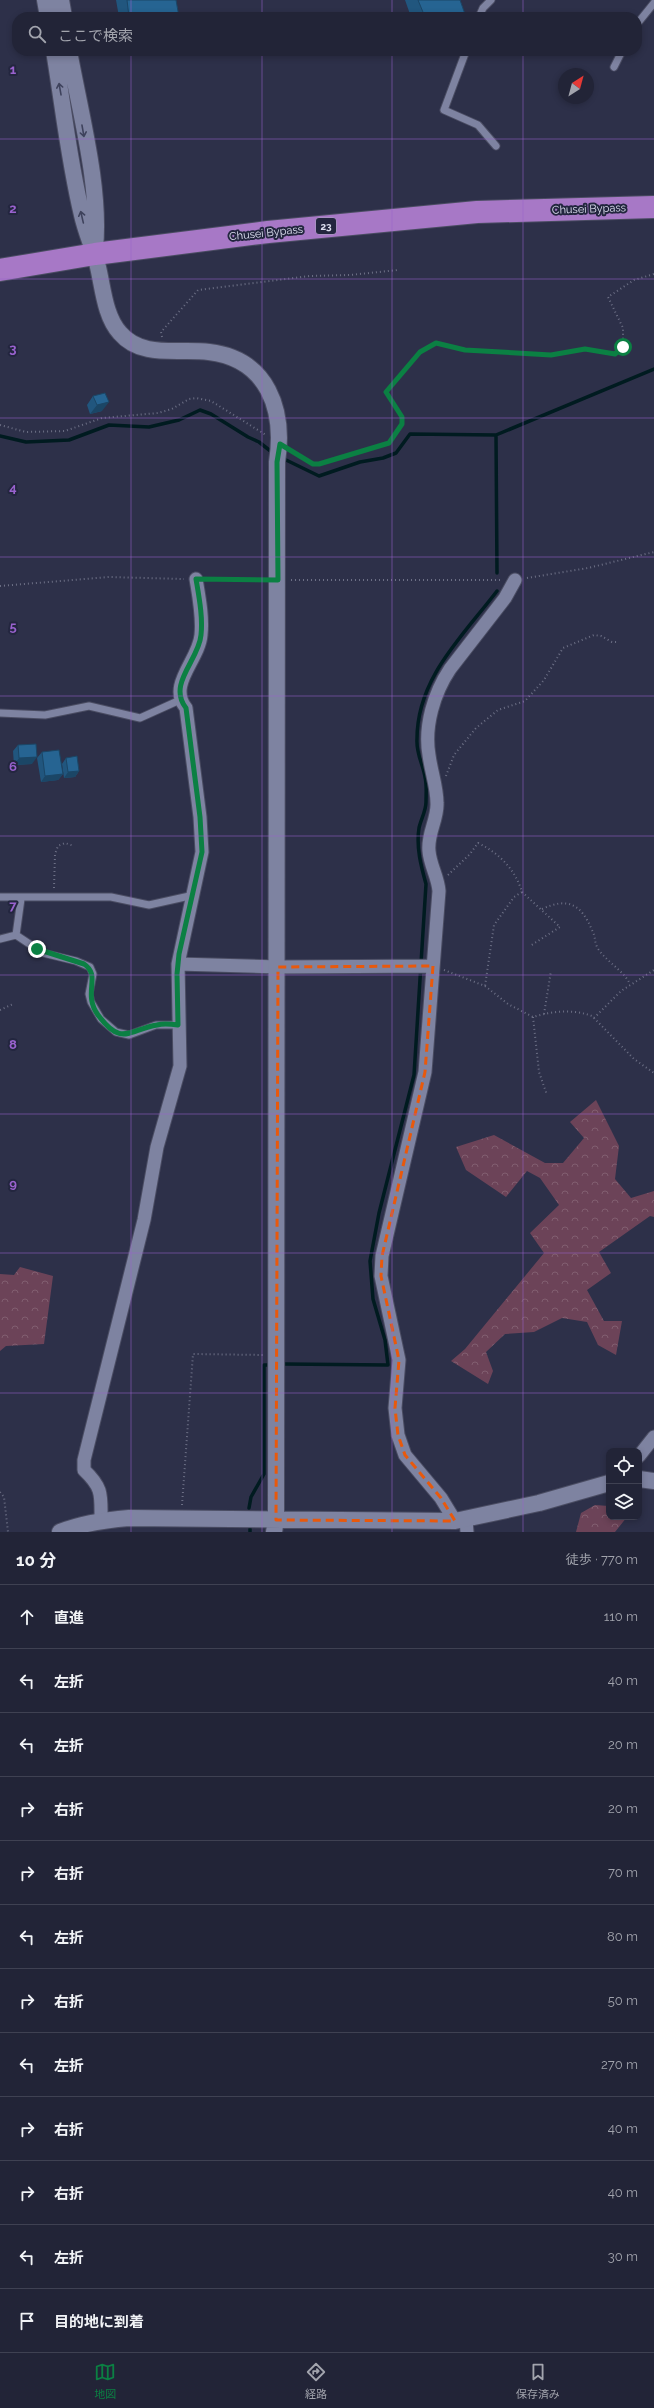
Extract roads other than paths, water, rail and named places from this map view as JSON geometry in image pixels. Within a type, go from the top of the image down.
[{"type":"highway","name":"Chusei Bypass","points":[[0,270],[95,254],[268,232],[477,212],[654,207]]},
{"type":"street","points":[[45,0],[47,12]]},
{"type":"street","points":[[61,0],[63,12]]},
{"type":"street","points":[[55,56],[82,214],[95,254],[110,313],[119,333],[136,345],[147,349],[225,354],[241,361],[264,383],[271,394],[280,444],[277,462],[278,967],[275,1526]]},
{"type":"street","points":[[70,56],[98,222],[95,254]]},
{"type":"street","points":[[101,1520],[101,1492],[98,1483],[84,1470],[84,1460],[118,1331],[130,1270],[144,1220],[157,1147],[166,1120],[180,1066],[178,964],[202,852],[202,837],[186,708],[180,700],[180,688],[196,655],[201,635],[196,579]]},
{"type":"street","points":[[463,1524],[405,1456],[398,1435],[395,1408],[400,1360],[381,1276],[382,1256],[425,1072],[430,967],[438,879],[430,862],[428,850],[429,833],[437,804],[428,746],[433,704],[446,674],[505,598],[515,580]]},
{"type":"street","points":[[178,964],[278,967],[430,967]]},
{"type":"street","points":[[642,1452],[654,1437]]},
{"type":"street","points":[[642,1480],[654,1482]]},
{"type":"street","points":[[60,1532],[77,1525],[101,1520],[181,1519],[275,1526],[463,1524],[606,1484]]},
{"type":"lane","points":[[481,12],[491,0]]},
{"type":"lane","points":[[642,18],[654,3]]},
{"type":"lane","points":[[464,56],[444,110],[478,125],[496,146]]},
{"type":"lane","points":[[614,67],[620,56]]},
{"type":"lane","points":[[0,713],[45,715],[89,706],[140,718],[180,700]]},
{"type":"lane","points":[[0,897],[21,899],[54,897],[111,897],[149,905],[194,895]]},
{"type":"lane","points":[[16,935],[21,899]]},
{"type":"lane","points":[[0,939],[16,935],[43,953],[76,961],[90,968],[93,974],[90,994],[91,1002],[101,1019],[116,1032],[129,1035],[156,1025],[178,1025]]},
{"type":"waterway","points":[[282,458],[319,476],[360,462],[383,458],[396,453],[410,434],[496,435],[654,369]]},
{"type":"waterway","points":[[0,436],[26,442],[69,440],[109,425],[149,427],[179,420],[200,410],[211,414],[248,437],[259,442],[273,453]]},
{"type":"waterway","points":[[496,435],[497,573]]},
{"type":"waterway","points":[[284,1364],[388,1365],[385,1340],[373,1299],[370,1261],[379,1213],[414,1075],[426,884],[418,842],[419,828],[426,805],[426,780],[417,744],[419,717],[433,677],[444,659],[497,591]]},
{"type":"waterway","points":[[249,1508],[251,1497],[264,1474],[264,1365],[272,1365]]}]
